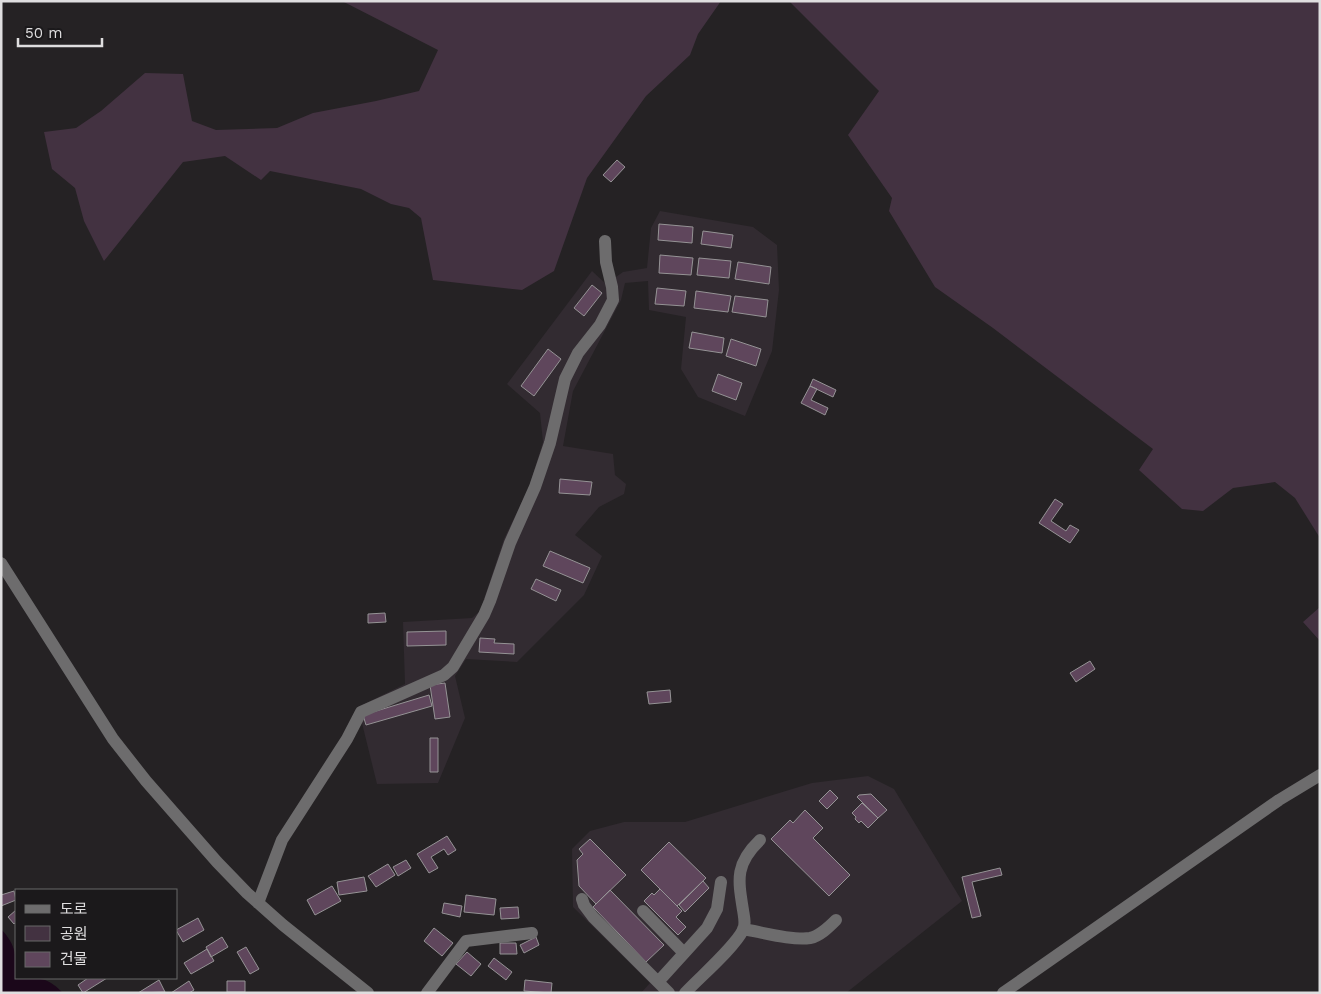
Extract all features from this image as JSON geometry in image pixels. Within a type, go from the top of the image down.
[{"type":"street","points":[[258,903],[282,840],[347,739],[361,712],[444,675],[453,667],[484,615],[510,543],[535,487],[550,442],[564,379],[578,353],[600,326],[613,300],[606,262],[605,241]]},
{"type":"street","points":[[1,563],[113,739],[146,781],[217,862],[258,903],[282,925],[368,993]]},
{"type":"street","points":[[1003,993],[1279,800],[1320,775]]},
{"type":"street","points":[[686,993],[730,946],[743,929],[745,920],[739,884],[740,867],[749,850],[760,840]]},
{"type":"street","points":[[658,982],[707,928],[717,909],[721,882]]},
{"type":"street","points":[[582,899],[593,917],[669,993]]},
{"type":"street","points":[[643,911],[684,953]]},
{"type":"street","points":[[743,929],[788,937],[811,938],[827,929],[836,920]]},
{"type":"street","points":[[427,993],[466,941],[532,933]]},
{"type":"shaded area","points":[[660,211],[753,227],[777,245],[779,290],[772,351],[745,416],[698,397],[681,369],[686,317],[649,310],[648,281],[625,283],[621,300],[573,391],[563,446],[613,454],[615,475],[626,484],[624,494],[599,507],[575,535],[602,556],[584,595],[517,662],[466,659],[455,676],[465,718],[438,783],[377,784],[358,707],[405,684],[403,622],[472,618],[480,611],[504,539],[529,487],[543,442],[540,413],[507,384],[592,271],[606,284],[623,272],[647,268],[651,228]]},
{"type":"shaded area","points":[[868,776],[894,789],[962,901],[846,993],[641,993],[650,983],[573,907],[572,849],[590,831],[624,822],[685,822],[812,783]]},
{"type":"shaded area","points":[[1,929],[13,946],[15,979],[42,979],[52,983],[63,993],[1,993]]},
{"type":"green space","points":[[342,1],[721,1],[698,34],[690,55],[646,96],[587,178],[554,271],[522,290],[433,280],[421,218],[409,208],[391,204],[361,189],[270,171],[261,180],[225,156],[183,162],[104,261],[84,221],[75,188],[52,169],[44,132],[76,128],[101,111],[145,73],[183,74],[192,121],[216,130],[277,128],[313,113],[419,91],[438,50]]},
{"type":"green space","points":[[789,1],[1320,1],[1320,538],[1295,498],[1275,482],[1233,488],[1203,511],[1182,509],[1139,470],[1153,449],[993,328],[935,287],[889,211],[892,198],[848,135],[879,91]]},
{"type":"green space","points":[[1320,607],[1320,641],[1303,622]]},
{"type":"building","points":[[617,160],[625,167],[611,182],[603,175]]},
{"type":"building","points":[[659,224],[693,227],[692,243],[658,240]]},
{"type":"building","points":[[703,231],[733,235],[731,248],[701,244]]},
{"type":"building","points":[[660,255],[693,258],[691,275],[659,273]]},
{"type":"building","points":[[699,258],[731,261],[729,278],[697,275]]},
{"type":"building","points":[[738,262],[771,267],[769,284],[735,279]]},
{"type":"building","points":[[592,285],[602,293],[584,316],[574,308]]},
{"type":"building","points":[[657,288],[686,291],[684,306],[655,304]]},
{"type":"building","points":[[696,291],[731,296],[728,312],[694,308]]},
{"type":"building","points":[[735,296],[768,300],[766,317],[732,312]]},
{"type":"building","points":[[692,332],[724,338],[722,353],[689,348]]},
{"type":"building","points":[[731,339],[761,349],[756,366],[726,356]]},
{"type":"building","points":[[548,349],[561,359],[534,396],[521,386]]},
{"type":"building","points":[[718,374],[742,383],[736,400],[712,391]]},
{"type":"building","points":[[813,379],[836,390],[833,397],[810,386]]},
{"type":"building","points":[[810,386],[817,389],[811,400],[828,408],[825,415],[801,403]]},
{"type":"building","points":[[560,479],[592,482],[590,495],[559,493]]},
{"type":"building","points":[[1055,499],[1063,504],[1051,521],[1066,531],[1070,525],[1079,530],[1070,543],[1039,523]]},
{"type":"building","points":[[550,551],[590,568],[583,583],[543,566]]},
{"type":"building","points":[[536,579],[561,590],[556,601],[531,589]]},
{"type":"building","points":[[385,613],[386,622],[368,623],[368,614]]},
{"type":"building","points":[[446,631],[446,645],[407,646],[407,632]]},
{"type":"building","points":[[480,638],[495,639],[494,643],[514,644],[514,654],[479,652]]},
{"type":"building","points":[[1090,661],[1095,669],[1076,682],[1070,673]]},
{"type":"building","points":[[445,683],[450,717],[435,719],[430,685]]},
{"type":"building","points":[[670,690],[671,702],[649,704],[647,692]]},
{"type":"building","points":[[429,695],[432,706],[366,725],[363,715]]},
{"type":"building","points":[[430,738],[438,738],[438,772],[430,772]]},
{"type":"building","points":[[830,790],[838,798],[827,809],[819,801]]},
{"type":"building","points":[[871,794],[887,810],[878,818],[857,797],[859,795]]},
{"type":"building","points":[[862,803],[878,818],[868,828],[861,821],[859,823],[852,813]]},
{"type":"building","points":[[805,810],[823,828],[813,838],[850,875],[829,896],[771,839],[790,820],[793,823]]},
{"type":"building","points":[[447,836],[456,850],[448,855],[444,849],[431,857],[438,868],[429,873],[417,854]]},
{"type":"building","points":[[590,839],[626,875],[596,904],[579,886],[577,860],[583,854],[579,849]]},
{"type":"building","points":[[669,842],[706,878],[677,906],[641,870]]},
{"type":"building","points":[[406,860],[411,868],[398,876],[393,867]]},
{"type":"building","points":[[388,864],[395,875],[376,887],[368,876]]},
{"type":"building","points":[[1000,868],[1002,875],[972,882],[981,916],[972,918],[962,877]]},
{"type":"building","points":[[364,877],[367,891],[339,895],[337,882]]},
{"type":"building","points":[[703,881],[709,888],[685,912],[679,905]]},
{"type":"building","points":[[332,886],[341,901],[315,915],[307,900]]},
{"type":"building","points":[[660,889],[682,911],[676,917],[686,927],[678,935],[644,901],[652,893],[654,895]]},
{"type":"building","points":[[610,890],[664,945],[646,962],[593,907]]},
{"type":"building","points":[[14,891],[15,900],[1,906],[1,895]]},
{"type":"building","points":[[466,895],[496,899],[494,915],[464,912]]},
{"type":"building","points":[[444,903],[462,906],[460,917],[442,913]]},
{"type":"building","points":[[518,907],[519,918],[501,919],[500,908]]},
{"type":"building","points":[[15,911],[14,924],[8,917]]},
{"type":"building","points":[[198,918],[204,930],[183,942],[178,933],[178,929]]},
{"type":"building","points":[[434,928],[453,943],[442,956],[424,941]]},
{"type":"building","points":[[222,937],[228,947],[211,957],[206,947]]},
{"type":"building","points":[[536,937],[539,945],[524,953],[520,945]]},
{"type":"building","points":[[500,943],[516,943],[517,954],[500,954]]},
{"type":"building","points":[[246,947],[259,969],[250,974],[237,952]]},
{"type":"building","points":[[207,949],[214,961],[191,974],[184,963]]},
{"type":"building","points":[[467,952],[481,964],[471,976],[456,964]]},
{"type":"building","points":[[494,958],[512,972],[506,980],[488,966]]},
{"type":"building","points":[[87,979],[105,979],[83,993],[78,985]]},
{"type":"building","points":[[159,980],[165,992],[138,993]]},
{"type":"building","points":[[525,980],[552,983],[551,993],[524,991]]},
{"type":"building","points":[[189,981],[194,990],[189,993],[171,993]]},
{"type":"building","points":[[227,981],[245,981],[245,992],[227,992]]}]
